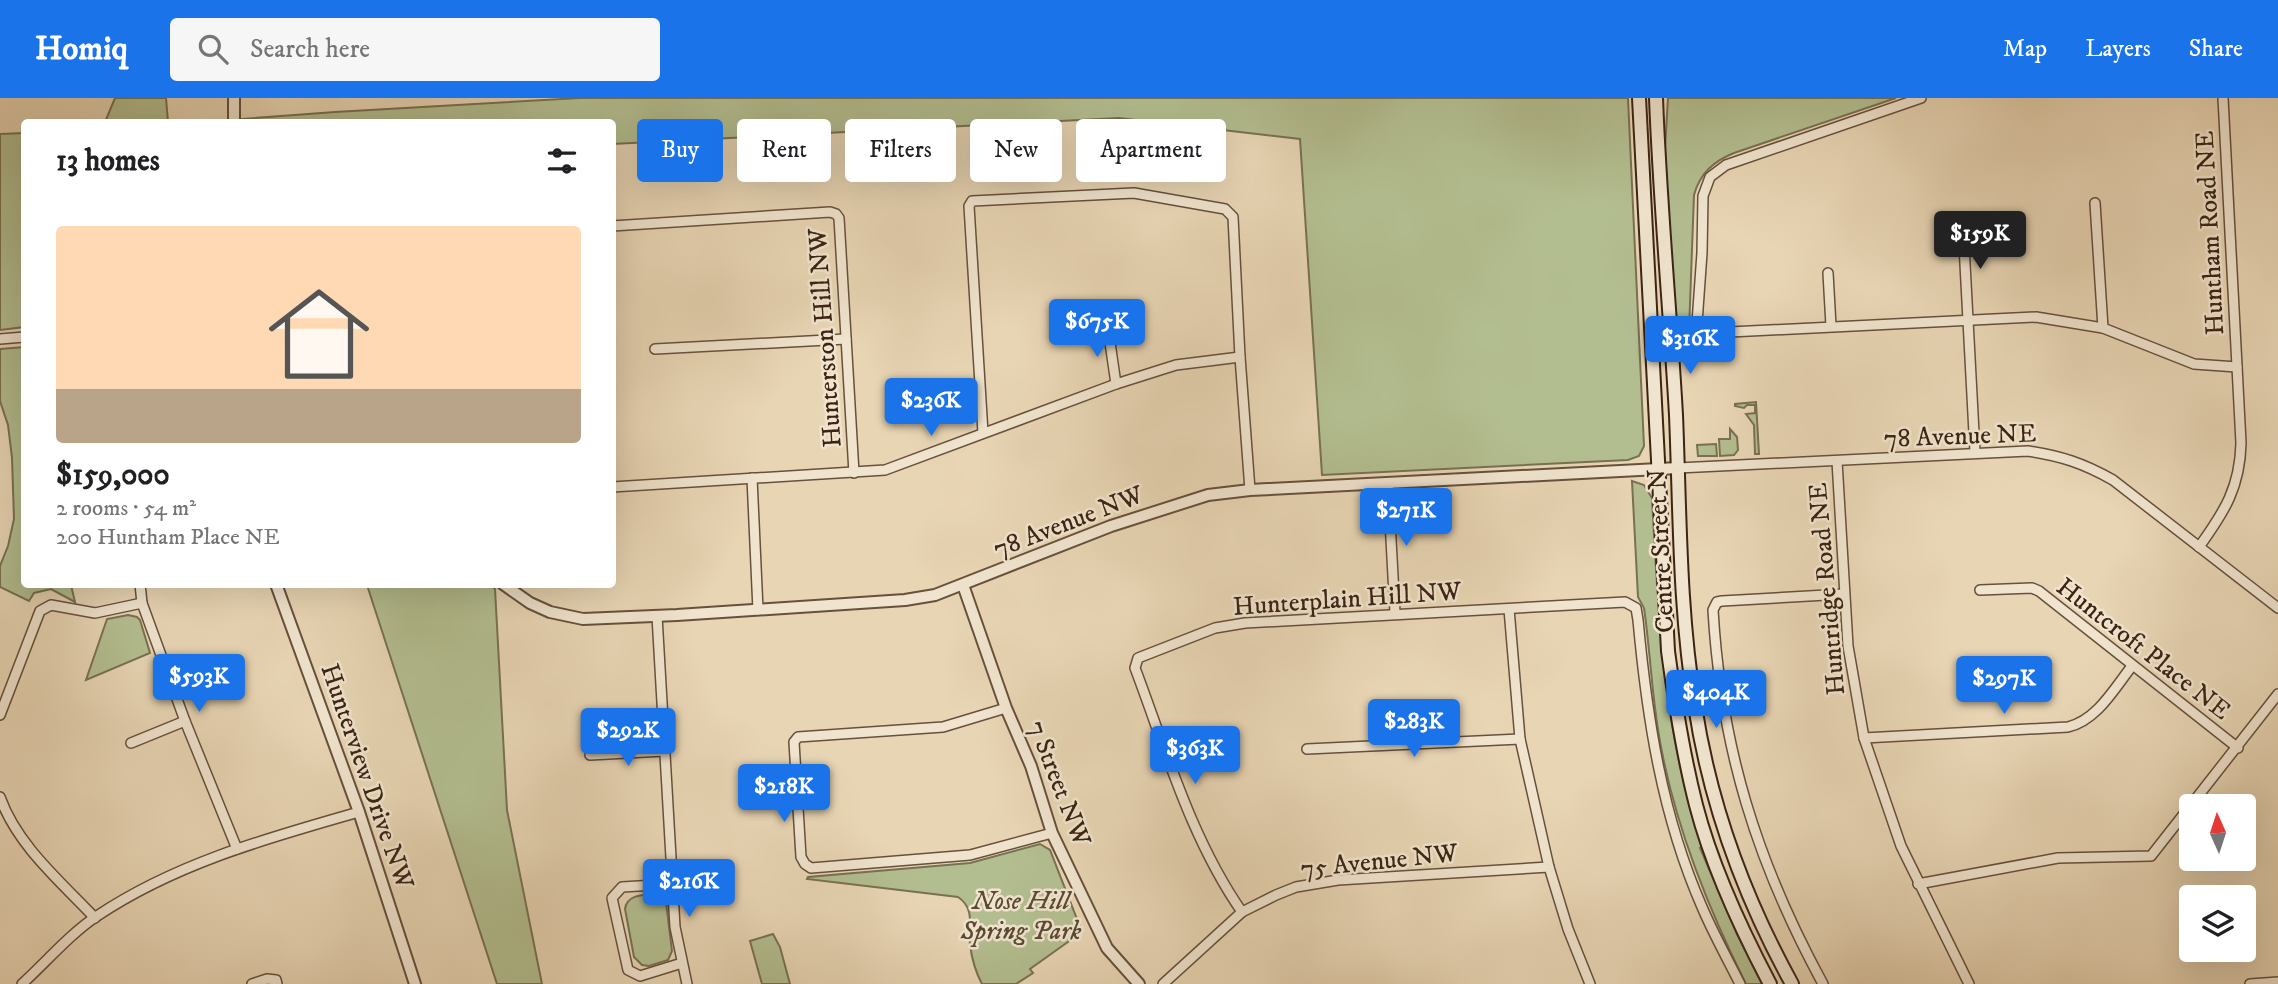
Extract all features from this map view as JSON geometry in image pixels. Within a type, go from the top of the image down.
[{"type":"main road","name":"Centre Street N","points":[[1639,98],[1668,651],[1676,717],[1696,807],[1728,897],[1770,984]]},
{"type":"main road","name":"Centre Street N","points":[[1659,98],[1657,113],[1687,640],[1694,704],[1713,795],[1741,877],[1756,914],[1792,984]]},
{"type":"street","points":[[234,98],[234,119]]},
{"type":"street","name":"Huntham Road NE","points":[[1921,98],[1726,165],[1710,177],[1703,196],[1697,323],[1704,331],[1710,333],[1904,324],[1968,318],[2036,317],[2103,328],[2194,364],[2237,367]]},
{"type":"street","name":"Huntham Road NE","points":[[2199,547],[2221,517],[2234,492],[2241,467],[2223,98]]},
{"type":"street","points":[[983,433],[969,206],[972,201],[1134,193],[1225,209],[1233,217],[1250,490]]},
{"type":"street","points":[[2095,203],[2103,328]]},
{"type":"street","name":"Hunterston Hill NW","points":[[616,226],[836,214],[839,218],[854,472]]},
{"type":"street","points":[[1963,226],[1975,452]]},
{"type":"street","points":[[1828,273],[1831,326]]},
{"type":"street","points":[[1108,329],[1116,384]]},
{"type":"street","points":[[0,339],[21,337]]},
{"type":"street","points":[[655,349],[846,339]]},
{"type":"street","points":[[616,487],[885,470],[1116,384],[1175,365],[1240,357]]},
{"type":"street","name":"78 Avenue NE","points":[[1678,468],[1975,452],[2028,451],[2057,455],[2085,464],[2113,480],[2278,608]]},
{"type":"street","name":"Huntridge Road NE","points":[[1837,461],[1847,646],[1864,738],[1900,846],[1969,984]]},
{"type":"street","name":"78 Avenue NW","points":[[509,588],[530,603],[565,616],[601,619],[905,600],[935,595],[1111,526],[1208,495],[1250,490],[1678,468]]},
{"type":"street","points":[[751,478],[758,610]]},
{"type":"street","points":[[1388,484],[1395,613]]},
{"type":"street","name":"7 Street NW","points":[[963,585],[1006,708],[1031,766],[1052,834],[1107,948],[1139,984]]},
{"type":"street","points":[[140,588],[142,603],[185,721],[237,849]]},
{"type":"street","name":"Hunterview Drive NW","points":[[277,588],[359,812],[415,984]]},
{"type":"street","name":"Huntcroft Place NE","points":[[1980,590],[2032,588],[2238,748]]},
{"type":"street","points":[[1823,984],[1773,883],[1741,788],[1722,701],[1713,610],[1717,602],[1722,601],[1844,594]]},
{"type":"street","name":"Hunterplain Hill NW","points":[[1242,912],[1202,844],[1135,667],[1138,658],[1215,628],[1245,622],[1625,602],[1636,608],[1649,724],[1675,833],[1702,907],[1740,984]]},
{"type":"street","points":[[0,715],[40,611],[51,605],[95,612],[142,603]]},
{"type":"street","points":[[1509,609],[1520,739],[1549,867],[1568,929],[1590,984]]},
{"type":"street","points":[[657,616],[675,927],[687,984]]},
{"type":"street","points":[[1864,738],[2054,728],[2079,724],[2094,713],[2132,666]]},
{"type":"street","points":[[1918,884],[2058,858],[2151,856],[2278,694]]},
{"type":"street","points":[[1006,708],[943,727],[798,737],[794,742],[801,857],[805,864],[811,867],[970,855],[1052,834]]},
{"type":"street","points":[[131,743],[185,721]]},
{"type":"street","points":[[1307,749],[1520,739]]},
{"type":"street","points":[[590,755],[664,751]]},
{"type":"street","points":[[0,797],[7,817],[31,849],[95,918]]},
{"type":"street","points":[[22,984],[95,918],[162,879],[237,849],[359,812]]},
{"type":"street","name":"75 Avenue NW","points":[[1163,984],[1242,912],[1276,895],[1311,883],[1549,867]]},
{"type":"street","points":[[672,884],[622,887],[612,898],[628,970],[640,976],[682,963]]},
{"type":"street","points":[[252,984],[267,979],[276,980],[278,984]]},
{"type":"street","points":[[2250,984],[2278,982]]},
{"type":"green space","points":[[115,98],[166,98],[168,119],[106,119]]},
{"type":"green space","points":[[580,98],[1628,98],[1644,446],[1639,456],[1628,460],[1322,475],[1300,139],[1226,130],[1226,119],[970,119],[970,126],[956,126],[956,119],[845,119],[845,132],[831,133],[831,119],[737,119],[737,138],[723,138],[723,119],[637,119],[637,143],[616,144],[616,119],[242,119]]},
{"type":"green space","points":[[1668,98],[1896,98],[1734,153],[1709,169],[1700,180],[1694,195],[1689,331],[1677,320],[1673,310],[1665,149]]},
{"type":"green space","points":[[21,133],[21,327],[0,330],[0,134]]},
{"type":"green space","points":[[21,347],[21,588],[72,588],[75,602],[51,589],[34,593],[29,601],[0,587],[0,566],[14,519],[12,458],[8,425],[0,401],[0,349]]},
{"type":"green space","points":[[1756,402],[1759,454],[1755,454],[1754,425],[1746,414],[1755,413],[1755,405],[1747,405],[1744,408],[1735,406]]},
{"type":"green space","points":[[1730,429],[1737,437],[1738,450],[1734,455],[1720,456],[1719,439],[1730,439]]},
{"type":"green space","points":[[1716,444],[1717,456],[1698,456],[1697,445]]},
{"type":"green space","points":[[1632,481],[1644,485],[1652,498],[1665,675],[1679,762],[1702,847],[1700,848],[1762,984],[1746,984],[1732,956],[1696,871],[1669,782],[1656,716],[1644,608],[1638,597]]},
{"type":"green space","points":[[368,588],[495,589],[507,810],[542,984],[497,984]]},
{"type":"green space","points":[[128,615],[140,620],[150,653],[86,680],[107,619]]},
{"type":"green space","name":"Nose Hill Spring Park","points":[[1040,844],[1050,850],[1082,932],[1030,969],[1033,973],[1016,984],[982,984],[971,950],[969,913],[964,902],[958,897],[807,879],[970,863]]},
{"type":"green space","points":[[657,894],[666,902],[672,951],[668,960],[649,966],[642,965],[634,957],[626,904],[642,895]]},
{"type":"green space","points":[[773,934],[780,947],[790,984],[762,984],[750,941]]}]
